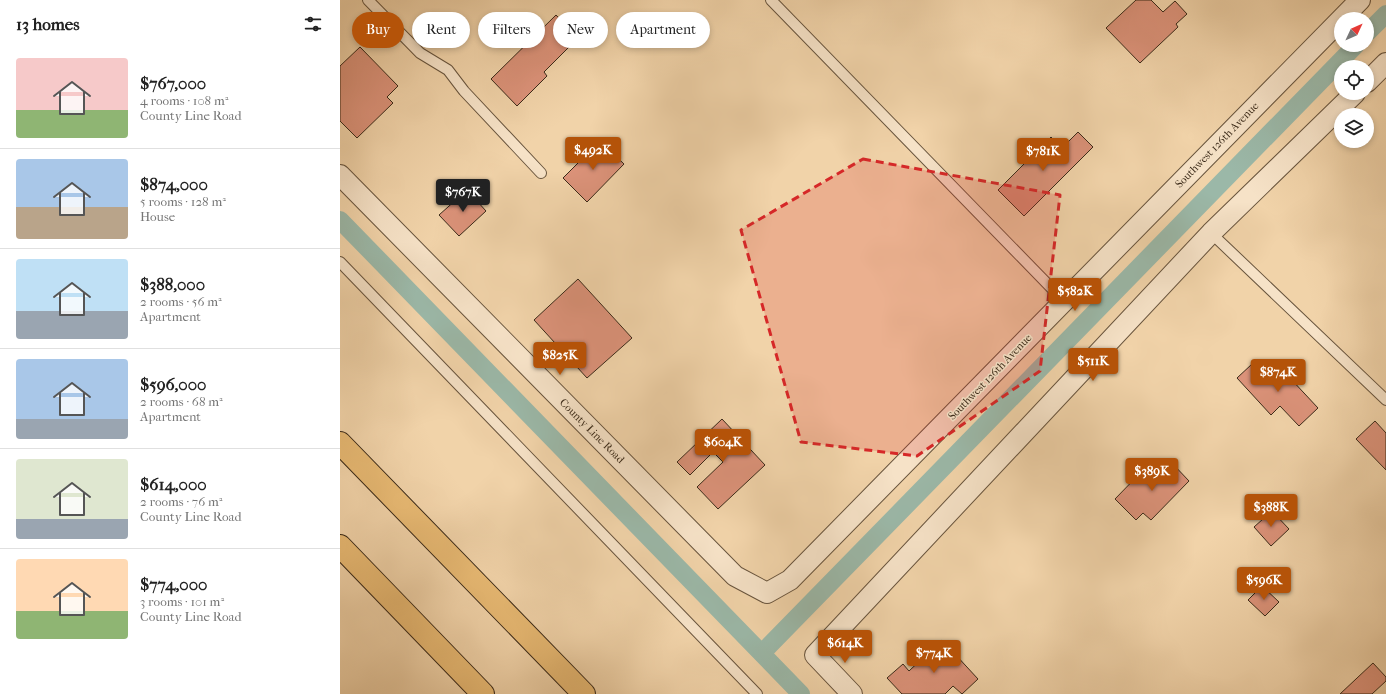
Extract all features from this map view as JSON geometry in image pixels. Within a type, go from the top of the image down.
[{"type":"highway","points":[[340,443],[584,694]]},
{"type":"highway","points":[[340,546],[483,694]]},
{"type":"street","name":"Southwest 126th Avenue","points":[[767,593],[790,580],[1360,0]]},
{"type":"street","points":[[1374,75],[1386,64]]},
{"type":"street","points":[[852,694],[815,655],[1211,232],[1348,100]]},
{"type":"street","name":"County Line Road","points":[[340,175],[735,576],[767,593]]},
{"type":"lane","points":[[368,0],[420,53],[448,70],[464,90],[542,172]]},
{"type":"lane","points":[[771,0],[1064,301]]},
{"type":"lane","points":[[1211,232],[1386,400]]},
{"type":"lane","points":[[340,262],[758,694]]},
{"type":"highlighted area","points":[[863,159],[1060,195],[1040,371],[917,456],[801,442],[741,230]]},
{"type":"building","points":[[1136,0],[1151,0],[1163,12],[1175,1],[1187,14],[1176,24],[1178,27],[1140,63],[1106,28]]},
{"type":"building","points":[[553,18],[553,48],[568,48],[544,72],[547,76],[517,106],[491,79],[522,48],[545,48],[545,26]]},
{"type":"building","points":[[359,48],[361,48],[398,86],[387,97],[393,103],[357,138],[340,121],[340,66]]},
{"type":"building","points":[[1078,132],[1093,147],[1024,216],[998,190],[1051,137],[1062,148]]},
{"type":"building","points":[[600,141],[624,164],[587,202],[563,178]]},
{"type":"building","points":[[467,190],[486,211],[459,236],[439,215]]},
{"type":"building","points":[[578,279],[632,338],[587,378],[534,320]]},
{"type":"building","points":[[1276,363],[1318,408],[1299,426],[1280,406],[1271,415],[1237,378],[1252,364],[1262,375]]},
{"type":"building","points":[[722,419],[765,465],[718,509],[697,487],[723,462],[713,452],[690,475],[677,462]]},
{"type":"building","points":[[1375,421],[1386,433],[1386,470],[1356,439]]},
{"type":"building","points":[[1171,462],[1189,481],[1151,520],[1143,513],[1136,520],[1115,499],[1147,466],[1157,476]]},
{"type":"building","points":[[1272,511],[1289,529],[1271,546],[1254,527]]},
{"type":"building","points":[[1262,586],[1279,602],[1265,616],[1248,600]]},
{"type":"building","points":[[942,640],[978,679],[962,694],[953,686],[945,694],[902,694],[887,678],[903,664],[909,671]]},
{"type":"building","points":[[1373,663],[1386,677],[1386,681],[1372,694],[1340,694]]},
{"type":"waterway","points":[[1374,26],[1386,14]]},
{"type":"waterway","points":[[762,653],[1349,52]]},
{"type":"waterway","points":[[340,220],[801,694]]}]
